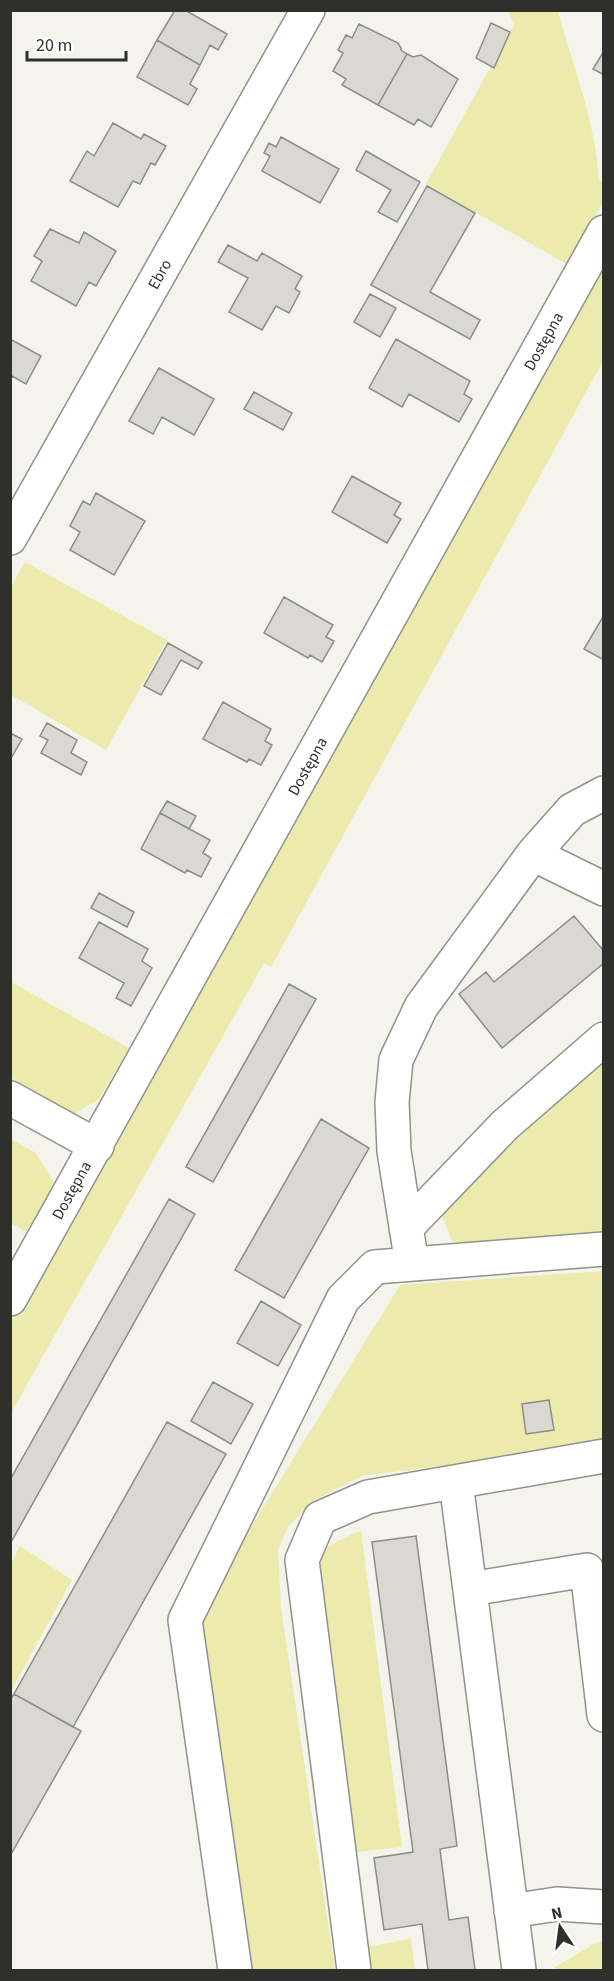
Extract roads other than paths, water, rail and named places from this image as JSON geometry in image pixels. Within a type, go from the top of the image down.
[{"type":"street","name":"Ebro","points":[[10,538],[308,10]]},
{"type":"street","name":"Dostępna","points":[[10,1299],[603,232]]},
{"type":"street","points":[[412,1264],[394,1151],[392,1102],[396,1060],[421,1007],[533,855],[572,810],[603,793]]},
{"type":"street","points":[[533,855],[603,888]]},
{"type":"street","points":[[406,1228],[506,1125],[603,1039]]},
{"type":"street","points":[[10,1098],[97,1146]]},
{"type":"street","points":[[235,1971],[184,1620],[343,1299],[375,1267],[603,1249]]},
{"type":"street","points":[[354,1971],[303,1560],[320,1518],[368,1497],[603,1456]]},
{"type":"street","points":[[456,1482],[519,1971]]},
{"type":"street","points":[[470,1588],[587,1570],[603,1715]]},
{"type":"street","points":[[512,1911],[557,1904],[603,1907]]}]
